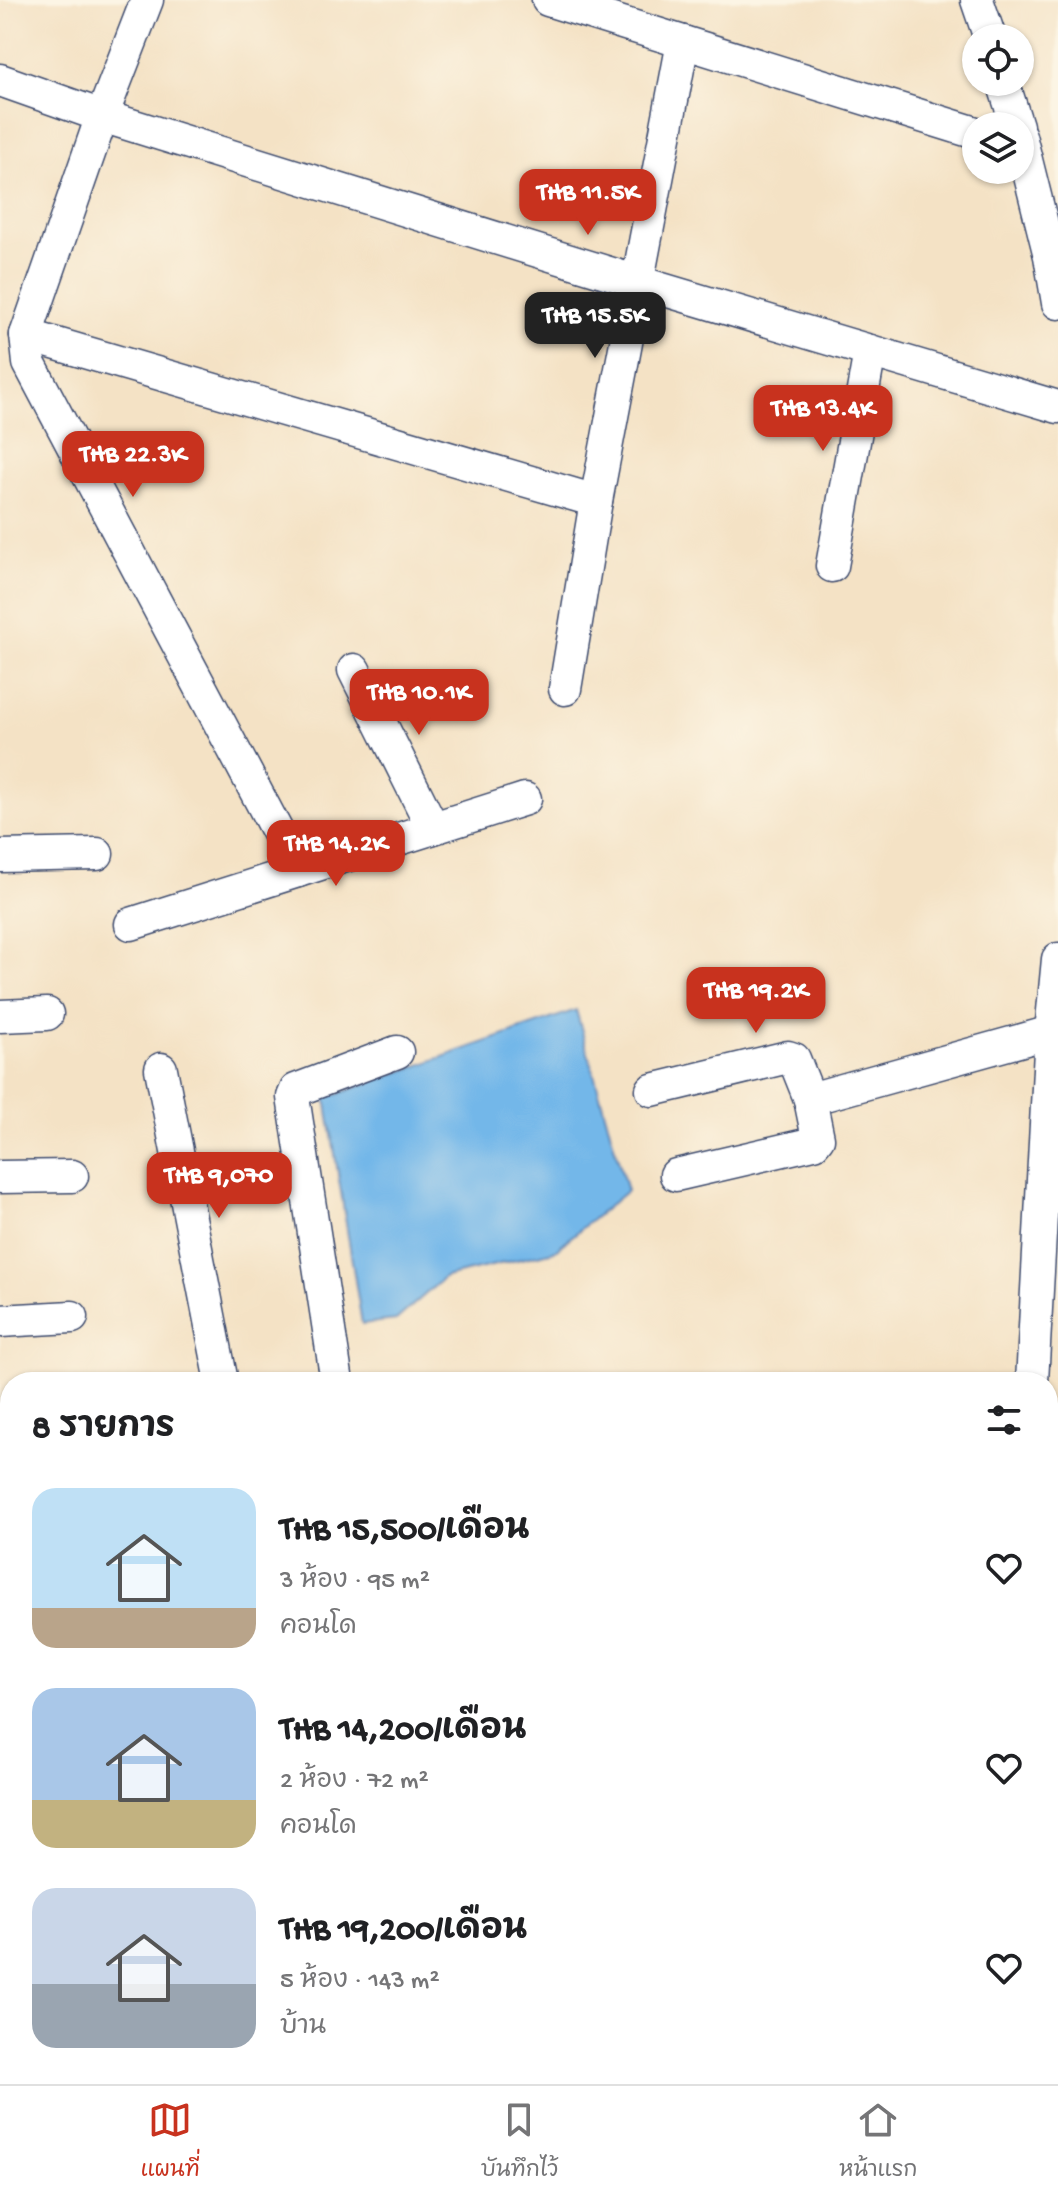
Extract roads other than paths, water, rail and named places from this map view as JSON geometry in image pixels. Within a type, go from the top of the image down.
[{"type":"street","points":[[147,0],[102,116],[26,335],[29,363],[298,871]]},
{"type":"street","points":[[548,0],[962,129]]},
{"type":"street","points":[[977,0],[985,24]]},
{"type":"street","points":[[565,689],[596,501],[683,42]]},
{"type":"street","points":[[0,80],[102,116],[638,282],[1058,407]]},
{"type":"street","points":[[1031,184],[1050,256],[1058,303]]},
{"type":"street","points":[[26,335],[596,501]]},
{"type":"street","points":[[832,566],[870,351]]},
{"type":"street","points":[[354,670],[433,828]]},
{"type":"street","points":[[131,924],[525,799]]},
{"type":"street","points":[[0,856],[97,854]]},
{"type":"street","points":[[1041,1372],[1051,1032],[1058,959]]},
{"type":"street","points":[[0,1016],[47,1014]]},
{"type":"street","points":[[810,1099],[1051,1032]]},
{"type":"street","points":[[335,1372],[293,1097],[296,1090],[397,1052]]},
{"type":"street","points":[[652,1090],[788,1057],[794,1059],[810,1099],[818,1138],[814,1143],[676,1175]]},
{"type":"street","points":[[161,1069],[220,1372]]},
{"type":"street","points":[[0,1177],[72,1176]]},
{"type":"street","points":[[0,1321],[72,1317]]},
{"type":"water","points":[[576,1010],[627,1191],[554,1251],[445,1277],[396,1320],[362,1324],[326,1098]]}]
